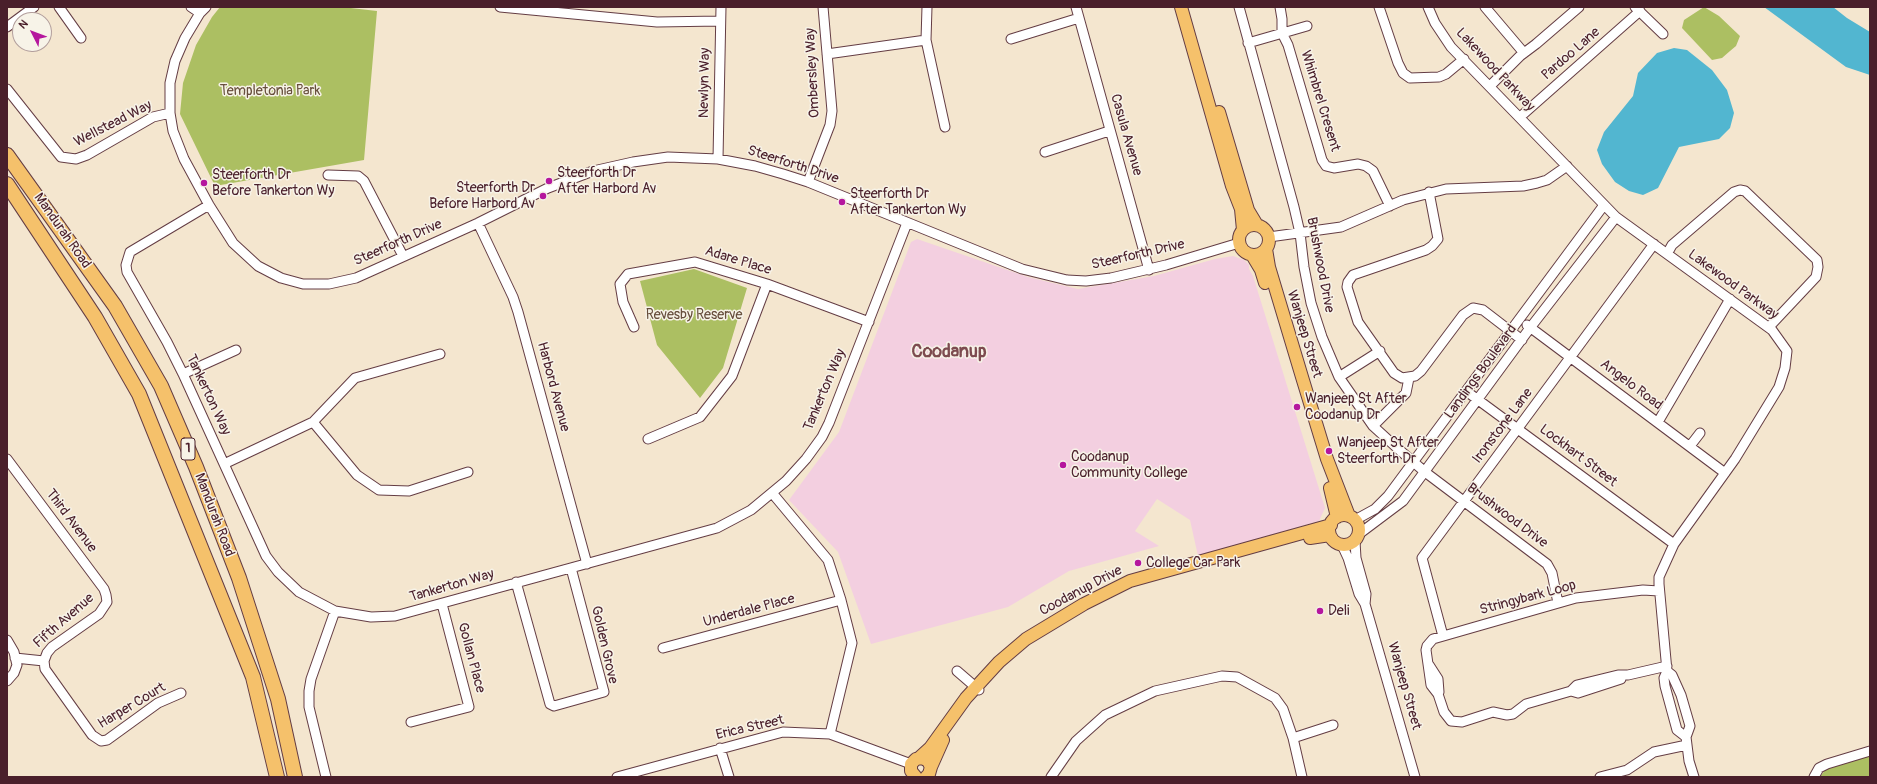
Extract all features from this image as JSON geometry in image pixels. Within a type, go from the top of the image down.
[{"type":"highway","name":"Mandurah Road","points":[[7,155],[115,306],[161,386],[196,467],[238,578],[278,699],[295,777]]},
{"type":"highway","name":"Mandurah Road","points":[[7,184],[95,317],[139,394],[253,677],[277,777]]},
{"type":"main road","points":[[1180,7],[1232,186],[1240,208],[1243,230]]},
{"type":"main road","points":[[1189,7],[1248,210],[1257,225]]},
{"type":"main road","points":[[1249,225],[1257,225],[1265,229],[1269,236],[1266,249],[1260,254],[1252,255],[1244,251],[1239,243],[1239,238],[1243,230],[1249,225]]},
{"type":"main road","name":"Wanjeep Street","points":[[1266,249],[1269,267],[1327,459],[1340,523]]},
{"type":"main road","name":"Wanjeep Street","points":[[1252,255],[1261,270],[1336,506],[1340,523]]},
{"type":"main road","points":[[1340,523],[1358,524],[1357,537],[1351,544],[1342,545],[1335,542],[1340,523]]},
{"type":"main road","name":"Coodanup Drive","points":[[913,769],[930,748],[956,710],[977,689],[1036,639],[1080,612],[1112,595],[1170,576],[1308,538],[1340,523]]},
{"type":"main road","name":"Coodanup Drive","points":[[929,772],[936,753],[945,736],[977,689]]},
{"type":"main road","points":[[913,769],[928,761],[929,772]]},
{"type":"street","points":[[7,27],[34,7]]},
{"type":"street","points":[[59,7],[81,38]]},
{"type":"street","points":[[191,7],[203,10]]},
{"type":"street","points":[[500,7],[657,22],[720,21]]},
{"type":"street","name":"Newlyn Way","points":[[718,158],[721,7]]},
{"type":"street","name":"Ombersley Way","points":[[808,182],[830,125],[832,111],[822,7]]},
{"type":"street","points":[[927,7],[926,40],[945,127]]},
{"type":"street","name":"Casula Avenue","points":[[1076,7],[1149,270]]},
{"type":"street","name":"Brushwood Drive","points":[[1239,7],[1300,233],[1304,267],[1311,303],[1322,337],[1339,377],[1373,426],[1413,462],[1547,564],[1552,573],[1558,602]]},
{"type":"street","name":"Whimbrel Cresent","points":[[1280,7],[1282,33],[1288,45],[1322,160],[1326,166],[1334,168],[1358,164],[1366,166],[1373,171],[1390,206]]},
{"type":"street","points":[[1378,7],[1403,74],[1410,78],[1439,76],[1446,74],[1464,59]]},
{"type":"street","points":[[1485,7],[1524,53]]},
{"type":"street","points":[[1490,86],[1524,53],[1579,7]]},
{"type":"street","name":"Lakewood Parkway","points":[[1430,8],[1435,23],[1451,47],[1616,217],[1769,327],[1787,351],[1785,368],[1779,387],[1725,472],[1674,544],[1660,577],[1659,591],[1667,669],[1664,678],[1665,686],[1677,730],[1686,741]]},
{"type":"street","name":"Pardoo Lane","points":[[1520,117],[1638,9],[1663,34]]},
{"type":"street","name":"Steerforth Drive","points":[[203,10],[185,38],[175,61],[170,83],[170,113],[177,143],[209,205],[233,243],[249,259],[270,273],[303,284],[329,284],[356,278],[478,223],[548,188],[592,171],[651,159],[676,157],[718,158],[755,166],[808,182],[1022,269],[1067,280],[1086,281],[1111,278],[1149,270],[1239,243]]},
{"type":"street","points":[[1011,39],[1079,18]]},
{"type":"street","points":[[1248,43],[1307,26]]},
{"type":"street","points":[[827,54],[926,40]]},
{"type":"street","name":"Wellstead Way","points":[[7,89],[61,157],[76,159],[87,155],[153,117],[170,113]]},
{"type":"street","points":[[1045,152],[1110,131]]},
{"type":"street","points":[[1269,236],[1341,227],[1390,206],[1429,192],[1463,187],[1523,186],[1537,183],[1547,180],[1567,166]]},
{"type":"street","points":[[328,175],[358,176],[364,182],[403,256]]},
{"type":"street","points":[[1667,254],[1672,245],[1734,192],[1740,190],[1745,191],[1817,260],[1818,267],[1816,277],[1769,327]]},
{"type":"street","points":[[1429,192],[1438,234],[1436,242],[1426,250],[1414,255],[1358,272],[1353,275],[1347,286],[1358,322],[1398,376],[1408,378],[1415,376],[1421,371],[1468,310],[1473,308],[1483,310],[1522,340]]},
{"type":"street","name":"Tankerton Way","points":[[209,205],[130,252],[126,265],[131,279],[162,332],[183,374],[266,556],[278,572],[299,592],[335,611],[371,617],[395,616],[442,604],[516,582],[717,528],[751,510],[773,494],[806,459],[822,437],[829,423],[907,223]]},
{"type":"street","name":"Landings Boulevard","points":[[1340,523],[1375,509],[1388,496],[1604,205]]},
{"type":"street","name":"Landings Boulevard","points":[[1357,537],[1402,500],[1425,472],[1530,328],[1616,217]]},
{"type":"street","name":"Harbord Avenue","points":[[478,223],[513,297],[518,312],[587,564]]},
{"type":"street","name":"Ironstone Lane","points":[[1443,636],[1422,558],[1654,244]]},
{"type":"street","name":"Adare Place","points":[[634,327],[623,302],[620,284],[628,274],[695,262],[767,284],[869,322]]},
{"type":"street","points":[[648,439],[700,417],[732,376],[767,284]]},
{"type":"street","points":[[1658,422],[1730,299]]},
{"type":"street","name":"Angelo Road","points":[[1519,319],[1725,472]]},
{"type":"street","points":[[183,374],[236,350]]},
{"type":"street","points":[[1339,377],[1380,351]]},
{"type":"street","points":[[224,464],[313,422],[355,378],[440,354]]},
{"type":"street","points":[[1373,426],[1406,393],[1408,378]]},
{"type":"street","name":"Lockhart Street","points":[[1466,391],[1674,544]]},
{"type":"street","points":[[313,422],[357,475],[378,490],[409,491],[468,472]]},
{"type":"street","points":[[1690,446],[1700,433]]},
{"type":"street","name":"Third Avenue","points":[[7,458],[104,589],[107,602]]},
{"type":"street","points":[[773,494],[828,560],[842,600],[852,643],[830,734]]},
{"type":"street","name":"Wanjeep Street","points":[[1357,537],[1356,558],[1366,594],[1365,604]]},
{"type":"street","name":"Wanjeep Street","points":[[1342,545],[1348,558],[1358,594],[1365,604],[1415,777]]},
{"type":"street","name":"Golden Grove","points":[[516,582],[550,704],[554,706],[604,692],[571,568]]},
{"type":"street","name":"Stringybark Loop","points":[[1659,591],[1643,590],[1576,598],[1558,602],[1433,639],[1427,646],[1427,654],[1431,685],[1438,694],[1444,712],[1451,721],[1462,722],[1493,712],[1507,716],[1513,714],[1530,702],[1571,691],[1577,685],[1618,674],[1628,675],[1667,669]]},
{"type":"street","name":"Underdale Place","points":[[663,648],[842,600]]},
{"type":"street","name":"Fifth Avenue","points":[[15,658],[44,661],[47,652],[52,647],[99,614],[107,602]]},
{"type":"street","name":"Gollan Place","points":[[411,722],[470,707],[442,604]]},
{"type":"street","points":[[326,777],[309,707],[309,691],[311,679],[335,611]]},
{"type":"street","points":[[7,640],[14,652],[17,665],[10,679],[7,681]]},
{"type":"street","points":[[7,673],[15,658]]},
{"type":"street","name":"Harper Court","points":[[44,661],[45,669],[92,735],[101,741],[107,740],[158,703],[181,693]]},
{"type":"street","name":"Lakewood Parkway","points":[[1667,669],[1672,675],[1678,688],[1690,726],[1686,741],[1689,761],[1694,777]]},
{"type":"street","points":[[957,671],[977,689]]},
{"type":"street","points":[[1051,777],[1076,741],[1105,715],[1155,691],[1222,676],[1237,677],[1275,698],[1283,708],[1293,738],[1302,777]]},
{"type":"street","points":[[1293,738],[1333,725]]},
{"type":"street","name":"Erica Street","points":[[617,777],[783,732],[830,734],[913,769]]},
{"type":"street","points":[[1600,777],[1627,770],[1654,752],[1686,741]]},
{"type":"street","points":[[720,748],[729,777]]},
{"type":"street","points":[[1814,777],[1819,768],[1827,764],[1870,751]]},
{"type":"shaded area","name":"Coodanup Community College","points":[[917,239],[1028,277],[1078,289],[1154,276],[1215,259],[1233,256],[1244,260],[1249,265],[1249,269],[1253,276],[1325,508],[1319,521],[1198,556],[1190,520],[1157,499],[1135,531],[1159,546],[1069,571],[1008,607],[871,644],[838,552],[789,500],[839,432],[911,242]]},
{"type":"green space","name":"Templetonia Park","points":[[220,7],[342,7],[377,11],[364,160],[215,186],[180,114],[183,83],[196,45],[212,17]]},
{"type":"green space","points":[[1704,7],[1719,16],[1740,36],[1736,46],[1722,58],[1712,60],[1682,28],[1684,20]]},
{"type":"green space","name":"Revesby Reserve","points":[[694,269],[747,288],[723,368],[700,398],[657,345],[640,281]]},
{"type":"green space","points":[[1870,754],[1870,777],[1820,777],[1825,770],[1833,765]]},
{"type":"water","points":[[1764,7],[1833,7],[1847,18],[1870,32],[1870,75],[1846,67]]},
{"type":"water","points":[[1674,48],[1687,50],[1712,70],[1727,90],[1734,113],[1730,128],[1719,139],[1679,147],[1658,188],[1643,195],[1629,191],[1615,182],[1602,164],[1597,150],[1604,132],[1633,96],[1638,73],[1657,53]]},
{"type":"place","name":"Steerforth Dr After Harbord Av","points":[[549,181]]},
{"type":"place","name":"Steerforth Dr Before Tankerton Wy","points":[[204,183]]},
{"type":"place","name":"Steerforth Dr Before Harbord Av","points":[[543,196]]},
{"type":"place","name":"Steerforth Dr After Tankerton Wy","points":[[842,202]]},
{"type":"place","name":"Wanjeep St After Coodanup Dr","points":[[1297,407]]},
{"type":"place","name":"Wanjeep St After Steerforth Dr","points":[[1329,451]]},
{"type":"place","name":"Coodanup Community College","points":[[1063,465]]},
{"type":"place","name":"College Car Park","points":[[1138,563]]},
{"type":"place","name":"Deli","points":[[1320,611]]},
{"type":"district","name":"Coodanup","points":[[949,352]]}]
